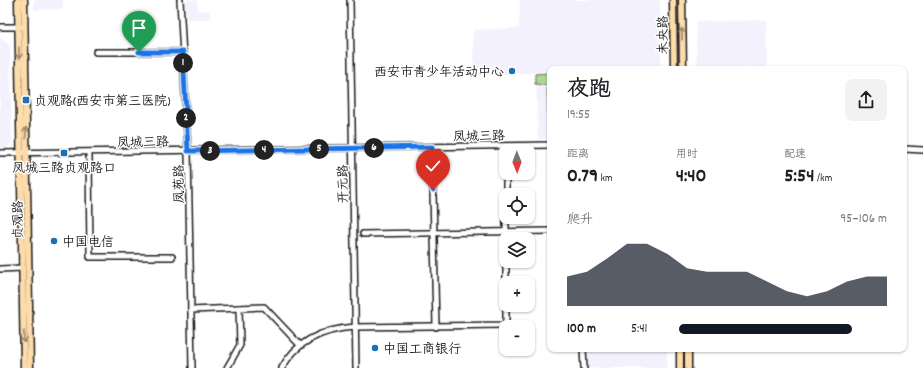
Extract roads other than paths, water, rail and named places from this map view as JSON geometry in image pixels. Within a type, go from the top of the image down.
[{"type":"main road","name":"贞观路","points":[[18,0],[21,26],[30,368]]},
{"type":"main road","name":"贞观路","points":[[21,26],[24,0]]},
{"type":"main road","name":"未央路","points":[[673,0],[674,66]]},
{"type":"main road","name":"未央路","points":[[682,0],[683,66]]},
{"type":"main road","name":"贞观路","points":[[24,153],[24,368]]},
{"type":"main road","points":[[680,352],[680,368]]},
{"type":"main road","points":[[688,352],[688,368]]},
{"type":"street","name":"凤苑路","points":[[180,0],[188,151],[192,368]]},
{"type":"street","name":"开元路","points":[[350,0],[356,368]]},
{"type":"street","points":[[0,27],[21,26]]},
{"type":"street","points":[[96,52],[183,52]]},
{"type":"street","name":"凤城三路","points":[[0,154],[547,145]]},
{"type":"street","points":[[432,147],[436,327]]},
{"type":"street","points":[[907,149],[923,150]]},
{"type":"street","points":[[89,153],[90,257],[172,257]]},
{"type":"street","points":[[506,182],[506,232],[547,231]]},
{"type":"street","points":[[363,234],[499,232]]},
{"type":"street","points":[[0,269],[23,268]]},
{"type":"street","points":[[191,310],[264,307],[300,345]]},
{"type":"street","points":[[227,368],[240,345],[239,308]]},
{"type":"street","points":[[282,368],[300,345],[326,331],[339,328],[506,325],[506,312]]},
{"type":"street","points":[[583,352],[584,368]]},
{"type":"place","name":"西安市青少年活动中心","points":[[512,71]]},
{"type":"place","name":"贞观路(西安市第三医院)","points":[[26,100]]},
{"type":"place","name":"凤城三路贞观路口","points":[[64,153]]},
{"type":"place","name":"中国电信","points":[[54,241]]},
{"type":"place","name":"中国工商银行","points":[[375,348]]}]
